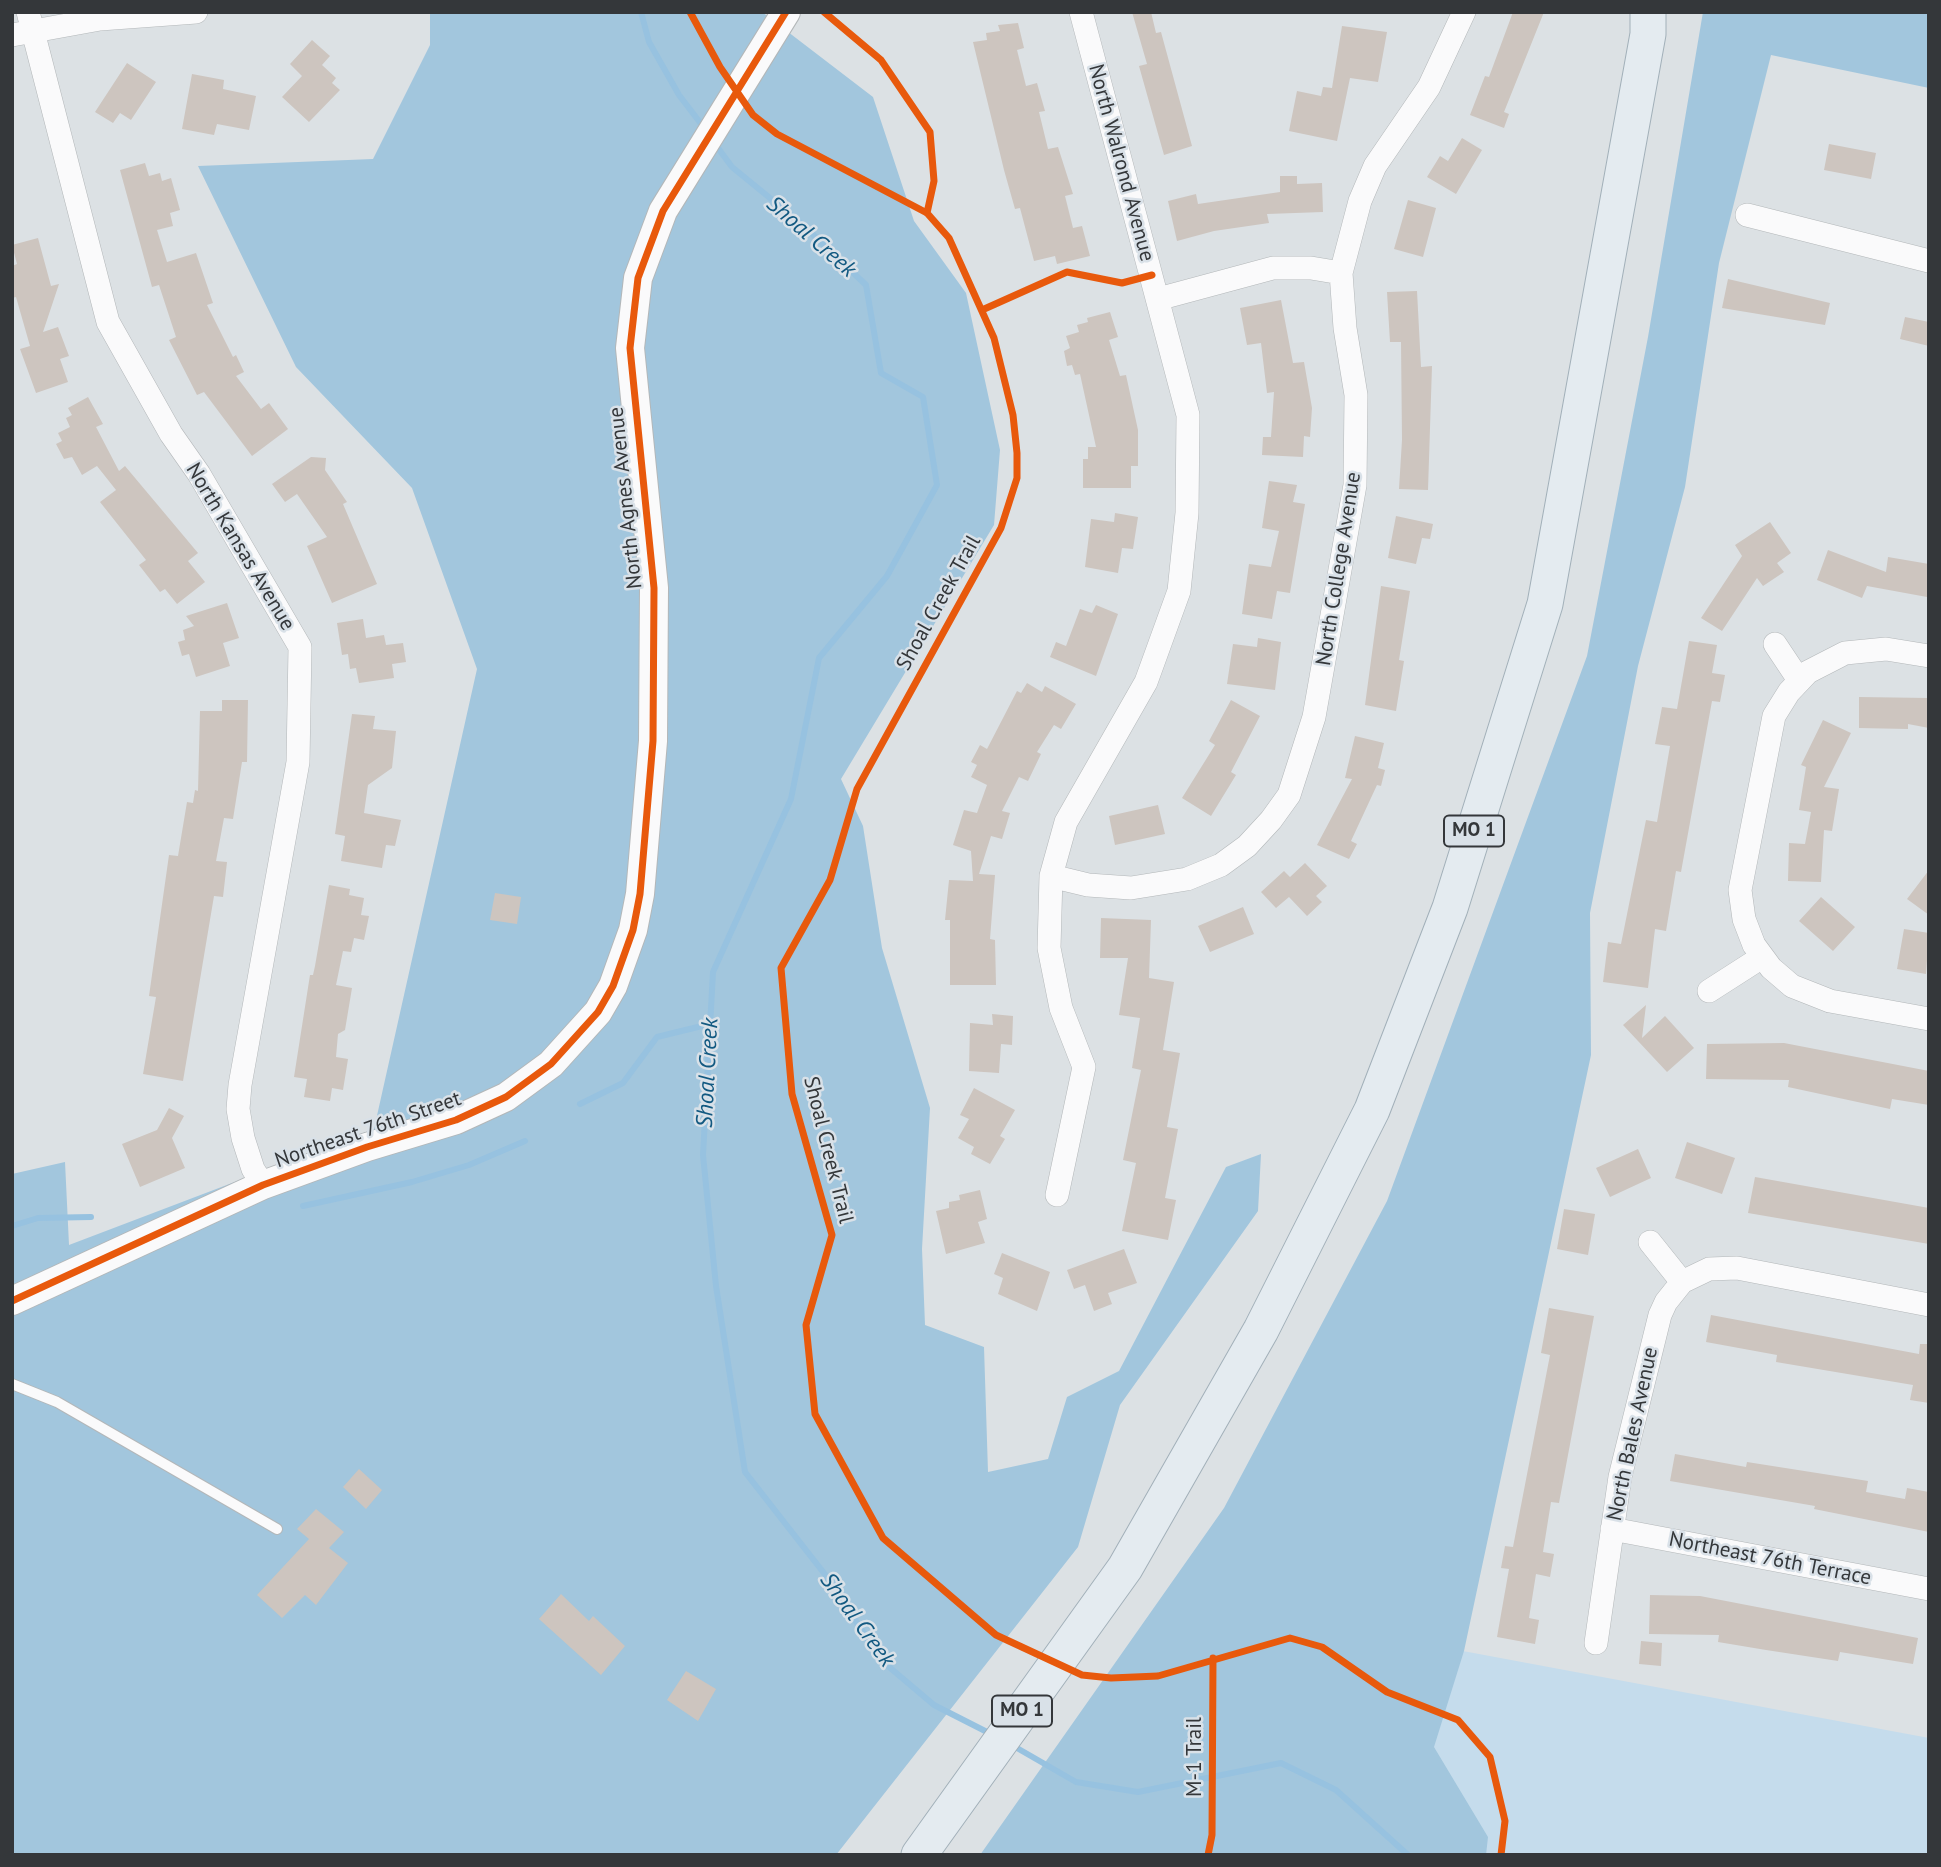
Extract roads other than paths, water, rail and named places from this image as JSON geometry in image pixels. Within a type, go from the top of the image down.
[{"type":"main road","name":"MO 1","points":[[919,1855],[1125,1568],[1261,1330],[1371,1110],[1450,908],[1545,604],[1651,19]]},
{"type":"street","points":[[24,26],[196,12]]},
{"type":"street","name":"North Walrond Avenue","points":[[1057,1195],[1084,1066],[1061,1008],[1049,948],[1051,876],[1066,822],[1146,682],[1179,591],[1187,513],[1188,415],[1081,12]]},
{"type":"street","name":"North College Avenue","points":[[1051,876],[1088,885],[1131,888],[1187,879],[1221,865],[1247,846],[1271,820],[1289,794],[1314,718],[1355,485],[1356,396],[1345,328],[1341,273],[1357,211],[1375,166],[1429,88],[1464,12]]},
{"type":"street","name":"North Agnes Avenue","points":[[598,1012],[613,986],[633,930],[649,804],[653,741],[654,588],[629,348],[638,278],[663,211],[782,19]]},
{"type":"street","name":"North Kansas Avenue","points":[[24,26],[108,322],[171,434],[199,474],[300,648],[298,762],[240,1085],[238,1109],[243,1138],[253,1169],[263,1185]]},
{"type":"street","points":[[1747,215],[1929,261]]},
{"type":"street","points":[[1158,299],[1273,268],[1311,268],[1341,273]]},
{"type":"street","points":[[1775,644],[1799,680]]},
{"type":"street","points":[[1929,656],[1886,649],[1845,653],[1820,665],[1799,680],[1774,716],[1740,890],[1744,919],[1762,957],[1792,986],[1817,998],[1929,1019]]},
{"type":"street","points":[[1709,991],[1762,957]]},
{"type":"street","name":"Northeast 76th Street","points":[[12,1301],[263,1185],[367,1147],[456,1120],[506,1097],[551,1064],[598,1012]]},
{"type":"street","points":[[1650,1242],[1682,1282],[1709,1269],[1737,1268],[1929,1305]]},
{"type":"street","name":"North Bales Avenue","points":[[1596,1643],[1620,1477],[1660,1315],[1666,1302],[1682,1282]]},
{"type":"street","name":"Northeast 76th Terrace","points":[[1612,1530],[1929,1589]]},
{"type":"lane","points":[[12,1384],[57,1402],[277,1530]]},
{"type":"waterway","name":"Shoal Creek","points":[[641,12],[649,42],[679,95],[705,129]]},
{"type":"waterway","name":"Shoal Creek","points":[[715,144],[732,167],[803,225],[866,285],[881,373],[923,397],[937,485],[887,576],[819,658],[791,799],[713,972],[703,1155],[716,1286],[745,1472],[827,1577],[882,1661],[934,1705],[991,1734]]},
{"type":"waterway","points":[[580,1104],[623,1083],[657,1037],[710,1024]]},
{"type":"waterway","points":[[303,1206],[412,1182],[469,1165],[525,1141]]},
{"type":"waterway","points":[[12,1226],[38,1218],[91,1217]]},
{"type":"waterway","name":"Shoal Creek","points":[[1010,1744],[1076,1782],[1138,1792],[1281,1763],[1336,1790],[1408,1855]]}]
